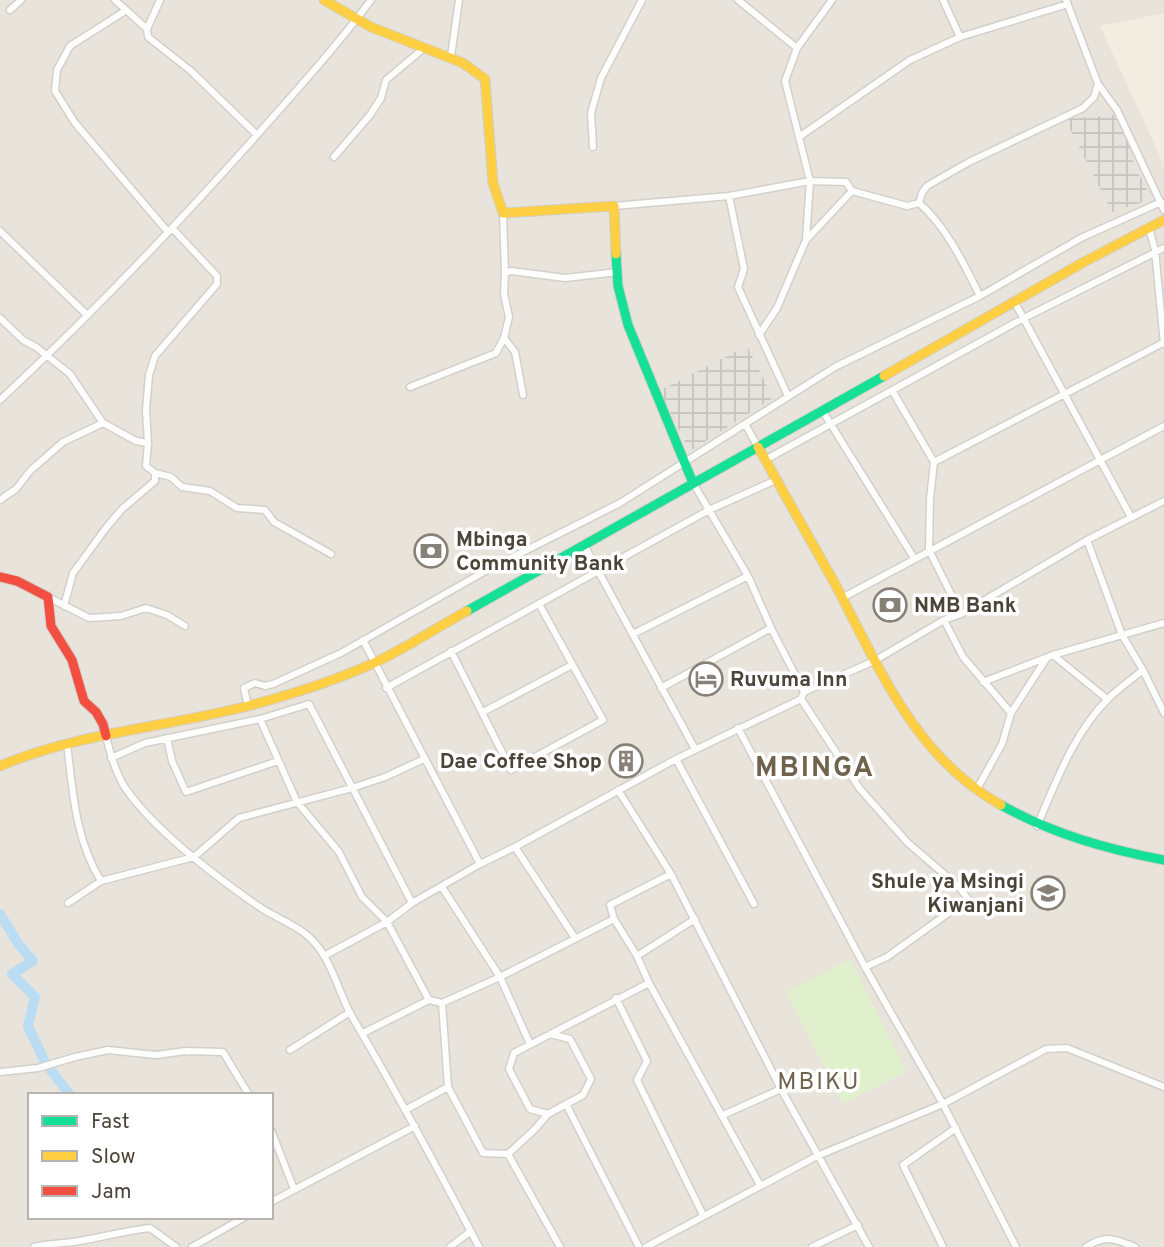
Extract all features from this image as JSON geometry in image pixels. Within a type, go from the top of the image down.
[{"type":"street","points":[[10,10],[21,0]]},
{"type":"street","points":[[115,0],[147,29]]},
{"type":"street","points":[[160,0],[147,29],[148,37],[191,72],[257,135]]},
{"type":"street","points":[[324,0],[356,20],[424,48],[452,56],[485,79],[493,183],[502,213],[504,294],[509,317],[504,338],[496,352],[410,387]]},
{"type":"street","points":[[0,400],[47,356],[170,230],[257,135],[371,0]]},
{"type":"street","points":[[452,56],[459,0]]},
{"type":"street","points":[[593,147],[591,113],[601,78],[642,0]]},
{"type":"street","points":[[738,0],[797,48]]},
{"type":"street","points":[[759,335],[777,309],[806,240],[810,181],[785,81],[797,48],[832,0]]},
{"type":"street","points":[[943,0],[960,37]]},
{"type":"street","points":[[799,137],[910,60],[960,37],[1067,2],[1098,85],[1117,110],[1164,210]]},
{"type":"street","points":[[125,11],[70,46],[57,70],[55,91],[75,123],[170,230],[218,276],[217,284],[155,356],[149,375],[146,410],[146,466],[155,473],[171,477],[182,487],[211,491],[236,508],[265,510],[274,522],[331,554]]},
{"type":"street","points":[[334,157],[370,115],[381,98],[386,80],[424,48]]},
{"type":"street","points":[[919,203],[927,187],[969,162],[1083,108],[1094,97],[1098,85]]},
{"type":"street","points":[[502,213],[729,196],[810,181],[846,182],[852,191],[907,206],[919,203]]},
{"type":"street","points":[[806,240],[852,191]]},
{"type":"street","points":[[729,196],[744,269],[738,287],[788,396]]},
{"type":"street","points":[[248,706],[244,688],[255,683],[265,686],[273,684],[299,674],[489,569],[620,503],[835,367],[980,296],[1081,238],[1161,202]]},
{"type":"street","points":[[919,203],[930,212],[967,270],[980,296]]},
{"type":"street","points":[[614,206],[618,286],[628,325],[693,483],[748,576],[802,695],[860,789],[908,843],[968,899],[887,957],[865,967]]},
{"type":"street","points":[[0,766],[67,744],[248,706],[374,663],[1014,301],[1164,220]]},
{"type":"street","points":[[934,462],[1164,344],[1155,250],[1149,228]]},
{"type":"street","points":[[0,232],[86,314]]},
{"type":"street","points":[[765,460],[1024,318],[1155,250],[1164,248]]},
{"type":"street","points":[[505,273],[511,271],[565,278],[618,272]]},
{"type":"street","points":[[1014,301],[1063,394],[1102,459],[1131,517]]},
{"type":"street","points":[[0,318],[23,340],[70,374],[103,423],[136,440],[148,443]]},
{"type":"street","points":[[504,338],[515,352],[523,395]]},
{"type":"street","points":[[893,392],[934,462],[929,550],[961,614]]},
{"type":"street","points":[[822,411],[914,558]]},
{"type":"street","points":[[0,500],[16,489],[30,471],[63,442],[103,423]]},
{"type":"street","points":[[745,424],[874,661],[916,730],[946,764],[1006,810],[1037,826],[1083,842],[1140,857],[1164,860]]},
{"type":"street","points":[[842,598],[1164,426]]},
{"type":"street","points":[[64,606],[73,573],[122,509],[155,481],[155,473]]},
{"type":"street","points":[[386,688],[709,510],[776,480]]},
{"type":"street","points":[[324,956],[387,922],[412,903],[480,864],[516,847],[676,758],[874,661],[944,620],[961,614],[1087,540],[1164,501]]},
{"type":"street","points":[[1087,540],[1122,635],[1164,713]]},
{"type":"street","points":[[584,545],[695,749]]},
{"type":"street","points":[[633,634],[748,576]]},
{"type":"street","points":[[0,577],[16,581],[89,618],[121,616],[146,608],[167,615],[185,626]]},
{"type":"street","points":[[47,597],[51,626],[72,660],[84,701],[96,712],[103,724],[111,758],[123,784],[138,804],[194,857],[259,906],[308,936],[324,956],[350,1012],[480,1247]]},
{"type":"street","points":[[451,651],[511,770],[603,720],[539,604]]},
{"type":"street","points":[[944,620],[963,657],[1011,713]]},
{"type":"street","points":[[983,682],[1050,656],[1164,623]]},
{"type":"street","points":[[661,688],[771,628]]},
{"type":"street","points":[[363,640],[480,864]]},
{"type":"street","points":[[1050,656],[1107,699]]},
{"type":"street","points":[[977,789],[1002,744],[1011,713],[1050,656]]},
{"type":"street","points":[[483,712],[572,665]]},
{"type":"street","points":[[1037,826],[1059,774],[1080,735],[1107,699],[1143,670]]},
{"type":"street","points":[[111,758],[145,743],[260,719],[309,704],[412,903]]},
{"type":"street","points":[[260,719],[298,802],[339,852],[362,898],[387,922],[429,1000]]},
{"type":"street","points":[[737,728],[865,967],[956,1128],[1016,1247]]},
{"type":"street","points":[[167,738],[172,761],[186,792],[278,761]]},
{"type":"street","points":[[67,744],[76,818],[88,859],[101,881]]},
{"type":"street","points":[[676,758],[754,904]]},
{"type":"street","points":[[68,903],[101,881],[194,857],[240,818],[352,788],[385,777],[424,759]]},
{"type":"street","points":[[618,790],[671,874],[781,1089],[869,1247]]},
{"type":"street","points":[[516,847],[575,938]]},
{"type":"street","points":[[671,874],[610,905],[614,919],[637,956],[649,983],[760,1185]]},
{"type":"street","points":[[442,887],[500,977],[530,1044]]},
{"type":"street","points":[[363,1033],[429,1000],[442,1003],[500,977],[614,919]]},
{"type":"street","points":[[637,956],[695,919]]},
{"type":"street","points":[[548,1114],[530,1109],[509,1069],[514,1052],[649,983]]},
{"type":"street","points":[[617,998],[647,1061],[637,1080],[703,1216]]},
{"type":"street","points":[[442,1003],[448,1087],[483,1153],[508,1154],[548,1114],[583,1095],[591,1079],[570,1038],[550,1034]]},
{"type":"street","points":[[290,1050],[350,1012]]},
{"type":"street","points":[[646,1247],[817,1156],[943,1104],[1046,1049],[1067,1048],[1164,1087]]},
{"type":"street","points":[[0,1072],[37,1068],[75,1056],[108,1050],[156,1055],[186,1051],[223,1052],[248,1093]]},
{"type":"street","points":[[405,1110],[448,1087]]},
{"type":"street","points":[[723,1115],[781,1089]]},
{"type":"street","points":[[566,1104],[639,1247]]},
{"type":"street","points":[[273,1201],[415,1126]]},
{"type":"street","points":[[943,1247],[903,1165],[956,1128]]},
{"type":"street","points":[[273,1135],[294,1189]]},
{"type":"street","points":[[508,1154],[560,1247]]},
{"type":"street","points":[[193,1247],[242,1219]]},
{"type":"street","points":[[812,1247],[858,1225]]},
{"type":"street","points":[[34,1247],[150,1228],[176,1247]]},
{"type":"street","points":[[450,1247],[471,1231]]},
{"type":"street","points":[[1086,1247],[1098,1239],[1106,1238],[1135,1247]]},
{"type":"shaded area","name":"MBINGA","points":[[0,0],[1164,0],[1164,1247],[0,1247]]},
{"type":"shaded area","points":[[1164,13],[1164,165],[1100,26]]},
{"type":"shaded area","points":[[1113,115],[1119,119],[1133,148],[1133,163],[1152,199],[1112,212],[1065,119]]},
{"type":"shaded area","points":[[747,346],[773,398],[690,451],[659,391]]},
{"type":"green space","points":[[850,959],[907,1071],[843,1104],[786,992]]},
{"type":"waterway","points":[[0,914],[19,945],[33,961],[12,974],[35,997],[28,1026],[46,1064],[68,1093]]},
{"type":"traffic: fast","points":[[616,254],[618,286],[628,325],[693,483]]},
{"type":"traffic: fast","points":[[467,611],[884,376]]},
{"type":"traffic: fast","points":[[1001,805],[1080,839],[1164,860]]},
{"type":"traffic: slow","points":[[324,0],[371,27],[463,63],[485,79],[493,183],[503,213],[614,206],[616,254]]},
{"type":"traffic: slow","points":[[884,376],[1084,262],[1164,220]]},
{"type":"traffic: slow","points":[[758,447],[901,707],[944,762],[971,785],[1001,805]]},
{"type":"traffic: slow","points":[[0,766],[91,738],[217,713],[312,687],[374,663],[467,611]]},
{"type":"traffic: jam","points":[[0,577],[17,581],[48,597],[51,626],[72,660],[84,701],[96,712],[106,736]]},
{"type":"place","name":"Mbinga Community Bank","points":[[431,551]]},
{"type":"place","name":"NMB Bank","points":[[890,605]]},
{"type":"place","name":"Ruvuma Inn","points":[[706,679]]},
{"type":"place","name":"Dae Coffee Shop","points":[[626,761]]},
{"type":"place","name":"Shule ya Msingi Kiwanjani","points":[[1048,893]]},
{"type":"district","name":"MBINGA","points":[[815,766]]},
{"type":"district","name":"MBIKU","points":[[819,1081]]}]
